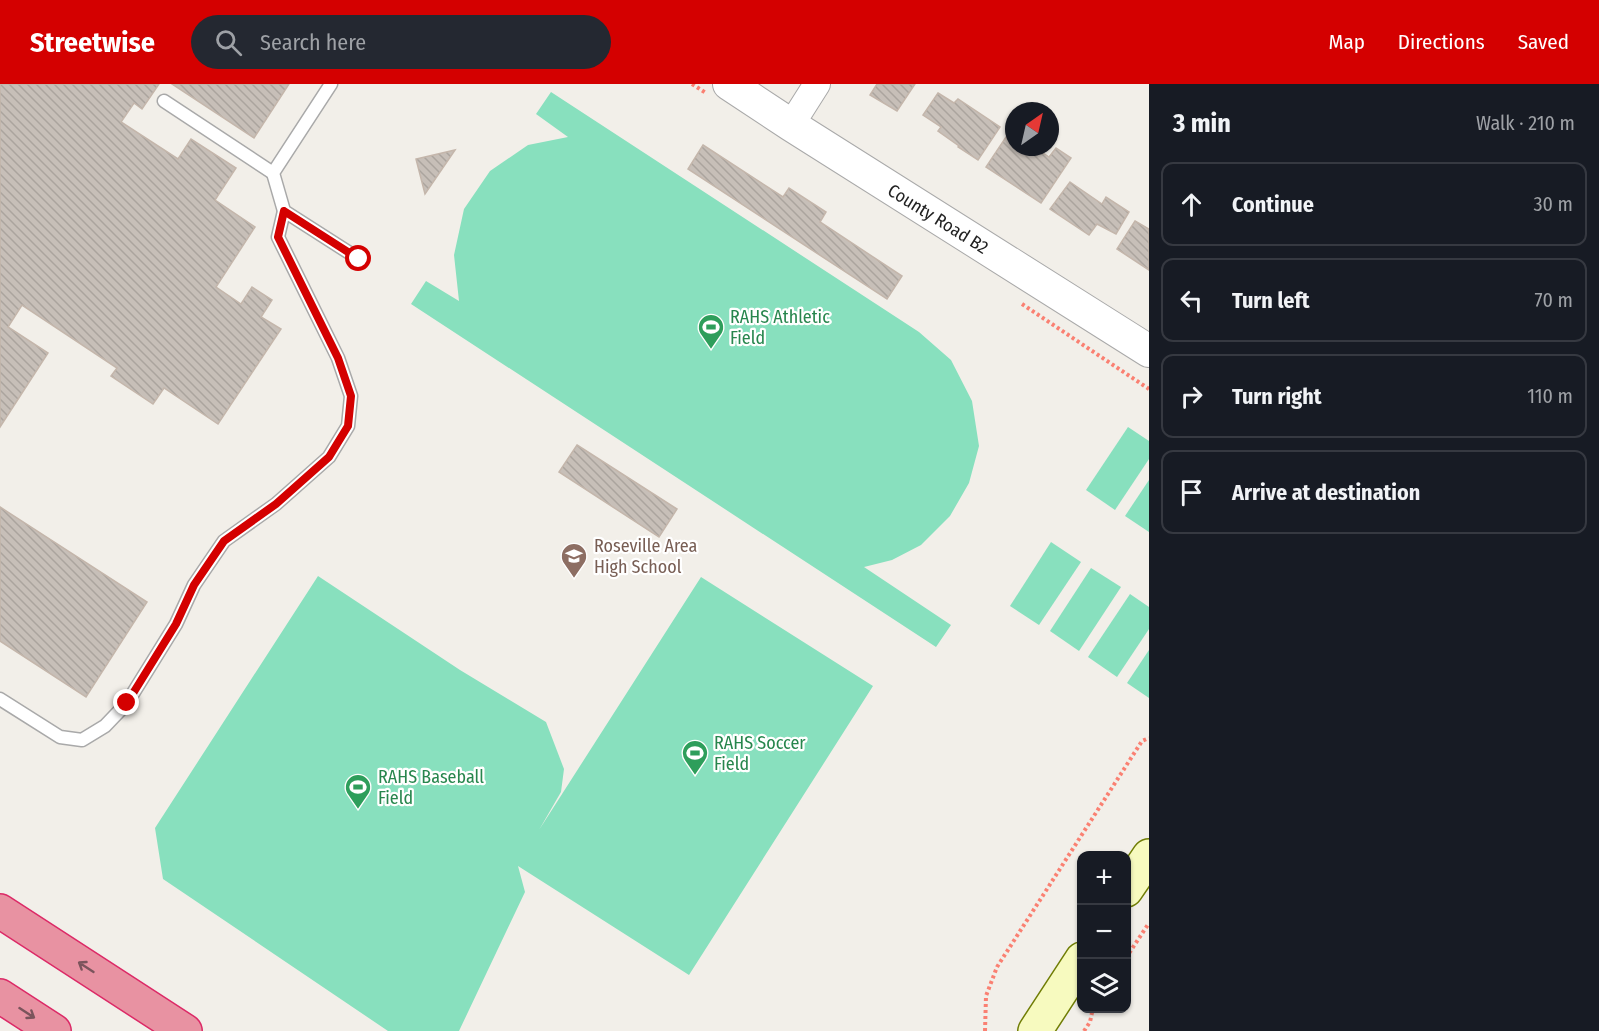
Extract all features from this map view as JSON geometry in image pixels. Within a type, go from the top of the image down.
[{"type":"highway","points":[[0,911],[184,1031]]},
{"type":"highway","points":[[0,996],[54,1031]]},
{"type":"highway","points":[[135,999],[198,1031]]},
{"type":"main road","points":[[1131,883],[1149,856]]},
{"type":"main road","points":[[1040,1029],[1077,967]]},
{"type":"street","name":"County Road B2","points":[[729,84],[790,125],[1149,351]]},
{"type":"street","points":[[790,125],[817,84]]},
{"type":"lane","points":[[273,172],[331,84]]},
{"type":"lane","points":[[0,699],[60,737],[82,740],[105,726],[127,703],[176,624],[194,585],[224,541],[276,504],[329,457],[348,426],[351,396],[338,358],[278,237],[284,211],[273,172],[164,101]]},
{"type":"lane","points":[[284,211],[359,259]]},
{"type":"path","points":[[985,1031],[986,996],[997,967],[1142,741],[1149,738]]},
{"type":"path","points":[[1131,950],[1149,923]]},
{"type":"path","points":[[1084,1031],[1090,1022],[1092,1013]]},
{"type":"green space","name":"RAHS Athletic Field","points":[[551,92],[919,332],[951,360],[972,401],[979,446],[969,483],[950,516],[921,545],[892,560],[864,567],[951,625],[936,647],[411,304],[426,281],[459,301],[454,255],[464,209],[490,171],[528,145],[568,137],[536,114]]},
{"type":"green space","points":[[1128,427],[1149,441],[1149,459],[1115,510],[1086,490]]},
{"type":"green space","points":[[1149,480],[1149,532],[1125,516]]},
{"type":"green space","points":[[1051,542],[1081,562],[1039,625],[1010,606]]},
{"type":"green space","points":[[1091,568],[1121,587],[1079,651],[1050,631]]},
{"type":"green space","name":"RAHS Baseball Field","points":[[318,576],[460,670],[546,722],[564,769],[561,792],[539,830],[701,577],[873,686],[689,975],[518,866],[525,892],[459,1031],[388,1031],[163,879],[155,828]]},
{"type":"green space","points":[[1130,594],[1149,607],[1149,629],[1117,677],[1088,657]]},
{"type":"green space","points":[[1149,650],[1149,698],[1127,683]]},
{"type":"building","points":[[0,84],[159,84],[142,109],[134,103],[121,122],[178,159],[191,139],[236,168],[215,200],[255,227],[216,287],[241,304],[252,287],[272,300],[261,317],[281,329],[218,424],[164,388],[153,404],[111,376],[117,368],[22,305],[8,327],[48,353],[0,427]]},
{"type":"building","points":[[172,84],[289,84],[254,138]]},
{"type":"building","points":[[877,84],[915,84],[897,111],[870,95]]},
{"type":"building","points":[[938,93],[954,103],[958,99],[1000,127],[978,160],[938,131],[941,127],[923,115]]},
{"type":"building","points":[[1005,138],[1005,156],[1059,156],[1059,150],[1071,158],[1041,203],[986,167]]},
{"type":"building","points":[[703,145],[783,197],[789,188],[826,212],[820,222],[902,276],[887,299],[688,169]]},
{"type":"building","points":[[455,150],[425,194],[416,159]]},
{"type":"building","points":[[1070,182],[1102,204],[1106,197],[1129,212],[1116,234],[1097,224],[1089,235],[1050,209]]},
{"type":"building","points":[[1135,221],[1149,229],[1149,270],[1117,249]]},
{"type":"building","points":[[577,445],[677,509],[659,537],[559,472]]},
{"type":"building","points":[[0,507],[147,602],[86,697],[0,641]]},
{"type":"place","name":"RAHS Athletic Field","points":[[711,350]]},
{"type":"place","name":"Roseville Area High School","points":[[574,579]]},
{"type":"place","name":"RAHS Soccer Field","points":[[695,776]]},
{"type":"place","name":"RAHS Baseball Field","points":[[358,810]]},
{"type":"route","points":[[127,703],[176,624],[194,585],[224,541],[276,504],[329,457],[348,426],[351,396],[338,358],[278,237],[284,211],[359,259]]}]
